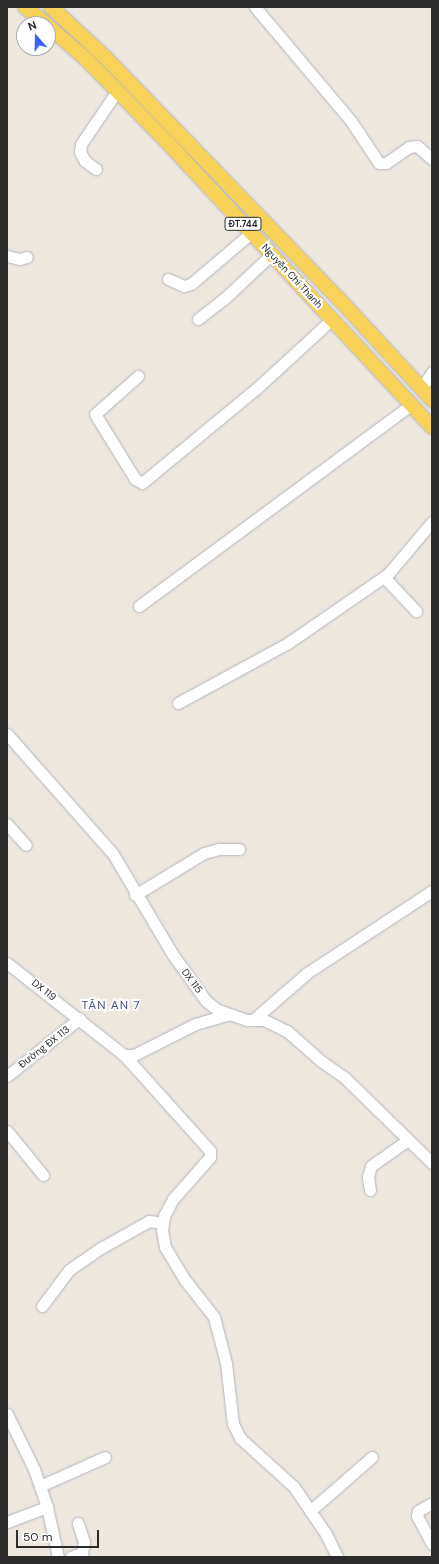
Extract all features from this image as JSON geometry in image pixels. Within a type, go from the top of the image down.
[{"type":"main road","points":[[25,7],[36,16]]},
{"type":"main road","name":"Nguyễn Chí Thanh","points":[[52,7],[104,56],[338,298],[432,400]]},
{"type":"main road","name":"Nguyễn Chí Thanh","points":[[56,33],[87,60],[167,142],[432,427]]},
{"type":"main road","points":[[167,142],[178,133]]},
{"type":"street","points":[[255,7],[351,121],[379,163],[386,163],[409,147],[417,146],[432,159]]},
{"type":"street","points":[[96,169],[85,161],[80,152],[81,144],[117,91]]},
{"type":"street","points":[[168,279],[184,286],[191,284],[251,233]]},
{"type":"street","points":[[198,319],[224,299],[272,254]]},
{"type":"street","points":[[7,256],[20,259],[27,257]]},
{"type":"street","points":[[138,376],[95,414],[135,479],[142,483],[257,388],[332,319]]},
{"type":"street","points":[[421,389],[432,372]]},
{"type":"street","points":[[139,606],[411,405]]},
{"type":"street","points":[[178,703],[288,643],[384,577],[432,522]]},
{"type":"street","points":[[384,577],[416,611]]},
{"type":"street","name":"DX 115","points":[[7,734],[113,854],[135,895],[172,955],[206,1001],[229,1014],[253,1020],[264,1020],[287,1031],[321,1061],[345,1078],[432,1163]]},
{"type":"street","points":[[7,824],[26,845]]},
{"type":"street","points":[[135,895],[204,853],[219,849],[239,849]]},
{"type":"street","points":[[253,1020],[306,973],[432,891]]},
{"type":"street","name":"DX 119","points":[[7,963],[80,1018],[124,1055],[210,1151],[210,1157],[173,1199],[163,1223]]},
{"type":"street","points":[[124,1055],[134,1055],[195,1024],[229,1014]]},
{"type":"street","name":"Đường ĐX 113","points":[[7,1076],[80,1018]]},
{"type":"street","points":[[7,1131],[43,1175]]},
{"type":"street","points":[[370,1190],[368,1177],[371,1166],[408,1140]]},
{"type":"street","points":[[42,1306],[69,1270],[94,1252],[149,1221],[163,1223],[165,1247],[216,1324],[229,1382],[233,1424],[240,1438],[294,1487],[337,1557]]},
{"type":"street","points":[[7,1414],[34,1469],[47,1507],[58,1557]]},
{"type":"street","points":[[40,1486],[105,1457]]},
{"type":"street","points":[[310,1511],[372,1457]]},
{"type":"street","points":[[432,1503],[418,1511],[417,1516],[432,1544]]},
{"type":"street","points":[[7,1522],[47,1507]]},
{"type":"street","points":[[71,1557],[82,1553],[84,1542],[78,1523]]},
{"type":"district","name":"TÂN AN 7","points":[[111,1006]]}]
